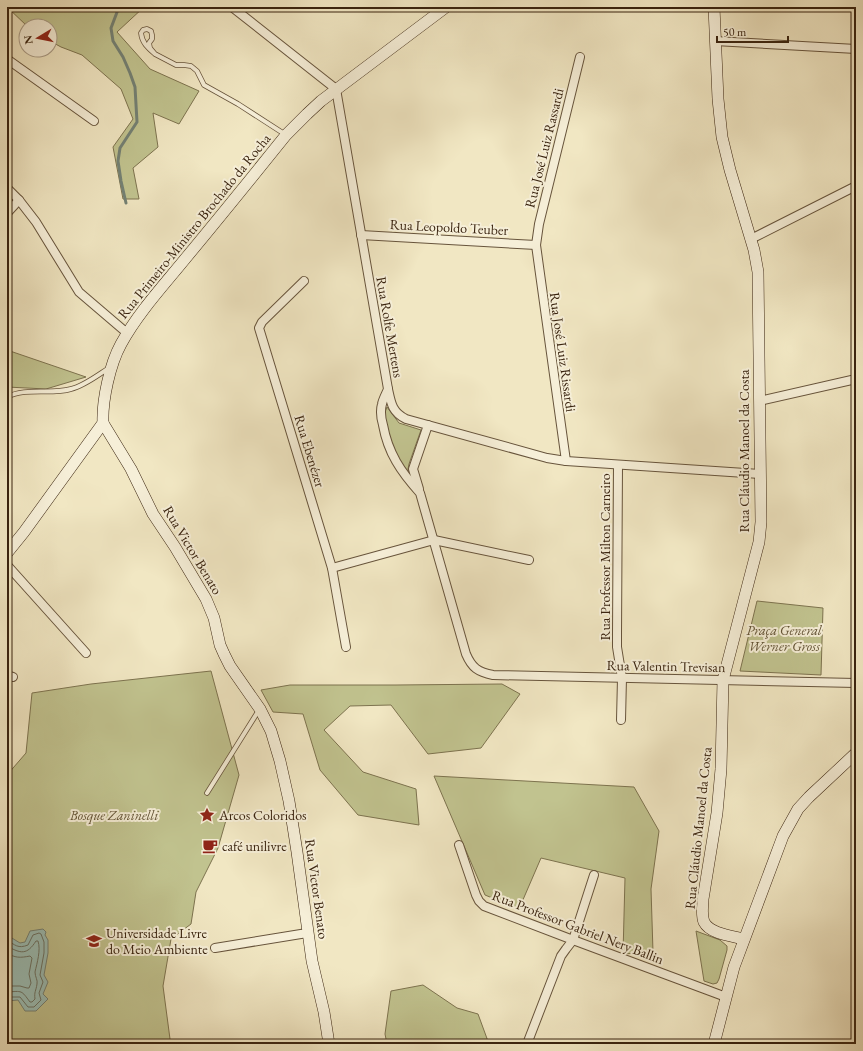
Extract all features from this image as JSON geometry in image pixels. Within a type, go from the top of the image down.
[{"type":"street","points":[[232,7],[336,89]]},
{"type":"street","name":"Rua Primeiro-Ministro Brochado da Rocha","points":[[103,423],[104,403],[113,366],[118,350],[127,333],[152,299],[286,135],[306,114],[336,89],[446,7]]},
{"type":"street","name":"Rua Cláudio Manoel da Costa","points":[[714,7],[718,99],[722,137],[756,260],[759,282],[761,522],[759,542],[723,680],[721,769],[719,791],[702,910],[704,920],[708,928],[744,939]]},
{"type":"street","points":[[715,41],[856,49]]},
{"type":"street","name":"Rua José Luiz Rassardi","points":[[536,246],[538,224],[580,57]]},
{"type":"street","points":[[7,59],[94,121]]},
{"type":"street","name":"Rua Rolfe Mertens","points":[[336,89],[388,389],[381,410],[386,439],[395,462],[420,493],[466,654],[472,665],[477,670]]},
{"type":"street","points":[[750,239],[856,186]]},
{"type":"street","points":[[7,188],[19,200],[42,230],[79,292],[127,333]]},
{"type":"street","points":[[7,213],[19,200]]},
{"type":"street","name":"Rua Leopoldo Teuber","points":[[361,235],[536,246]]},
{"type":"street","name":"Rua José Luiz Rissardi","points":[[536,246],[566,462]]},
{"type":"street","name":"Rua Ebenézer","points":[[304,281],[262,322],[259,328],[332,568],[346,647]]},
{"type":"street","points":[[759,401],[856,379]]},
{"type":"street","points":[[388,389],[393,409],[406,419],[547,458],[566,462],[760,474]]},
{"type":"street","points":[[7,553],[24,532],[103,423]]},
{"type":"street","name":"Rua Victor Benato","points":[[103,423],[131,469],[153,514],[175,547],[206,599],[214,618],[220,645],[224,654],[230,666],[260,710],[271,731],[284,779],[296,844],[307,933],[323,1005],[329,1044]]},
{"type":"street","points":[[420,493],[413,469],[428,426]]},
{"type":"street","name":"Rua Professor Milton Carneiro","points":[[618,465],[617,647],[622,678],[621,720]]},
{"type":"street","points":[[332,568],[434,540],[529,560]]},
{"type":"street","points":[[7,565],[86,653]]},
{"type":"street","name":"Rua Valentin Trevisan","points":[[477,670],[485,674],[493,675],[856,683]]},
{"type":"street","points":[[714,1044],[734,967],[782,836],[798,809],[856,752]]},
{"type":"street","name":"Rua Professor Gabriel Nery Ballin","points":[[458,845],[476,895],[484,906],[726,997]]},
{"type":"street","points":[[527,1044],[561,956],[573,940],[594,875]]},
{"type":"street","points":[[215,948],[307,933]]},
{"type":"lane","points":[[155,54],[150,48],[152,39],[151,31],[147,29],[143,30],[141,37],[144,44],[155,54],[176,65],[191,66],[197,71],[204,85],[238,104],[286,135]]},
{"type":"lane","points":[[7,397],[22,392],[71,389],[92,379],[113,366]]},
{"type":"lane","points":[[207,793],[260,710]]},
{"type":"green space","points":[[7,7],[144,7],[117,32],[150,69],[199,91],[179,124],[153,113],[158,147],[133,168],[139,199],[123,199],[113,147],[133,119],[121,89],[82,55],[58,45],[58,18],[19,18]]},
{"type":"green space","points":[[7,350],[86,377],[46,389],[7,387]]},
{"type":"green space","points":[[387,407],[399,423],[421,430],[409,464],[409,477],[395,453],[387,433],[385,414]]},
{"type":"green space","name":"Praça General Werner Gross","points":[[757,601],[823,608],[821,675],[740,671]]},
{"type":"green space","name":"Bosque Zaninelli","points":[[211,671],[239,775],[218,848],[196,892],[191,924],[171,939],[163,986],[170,1039],[169,1044],[7,1044],[7,775],[26,753],[32,693],[91,684]]},
{"type":"green space","points":[[502,684],[520,694],[481,748],[428,754],[391,705],[350,706],[324,730],[363,772],[416,789],[419,825],[358,815],[320,770],[303,714],[273,712],[261,690],[290,685]]},
{"type":"green space","points":[[434,776],[634,787],[659,831],[651,889],[653,952],[623,954],[625,878],[541,858],[519,909],[485,895]]},
{"type":"green space","points":[[696,931],[720,940],[727,946],[717,983],[713,984],[704,981]]},
{"type":"green space","points":[[423,985],[457,1008],[478,1014],[489,1044],[387,1044],[385,1034],[391,991]]},
{"type":"water","points":[[43,929],[46,932],[45,935],[48,940],[48,953],[44,975],[48,982],[43,994],[48,999],[36,1011],[25,1011],[18,1000],[7,1001],[7,935],[20,943],[25,942],[30,931]]},
{"type":"waterway","points":[[119,7],[111,28],[113,41],[123,57],[135,87],[137,122],[120,148],[118,161],[126,203]]},
{"type":"place","name":"Arcos Coloridos","points":[[207,815]]},
{"type":"place","name":"café unilivre","points":[[210,846]]},
{"type":"place","name":"Universidade Livre do Meio Ambiente","points":[[94,941]]}]
